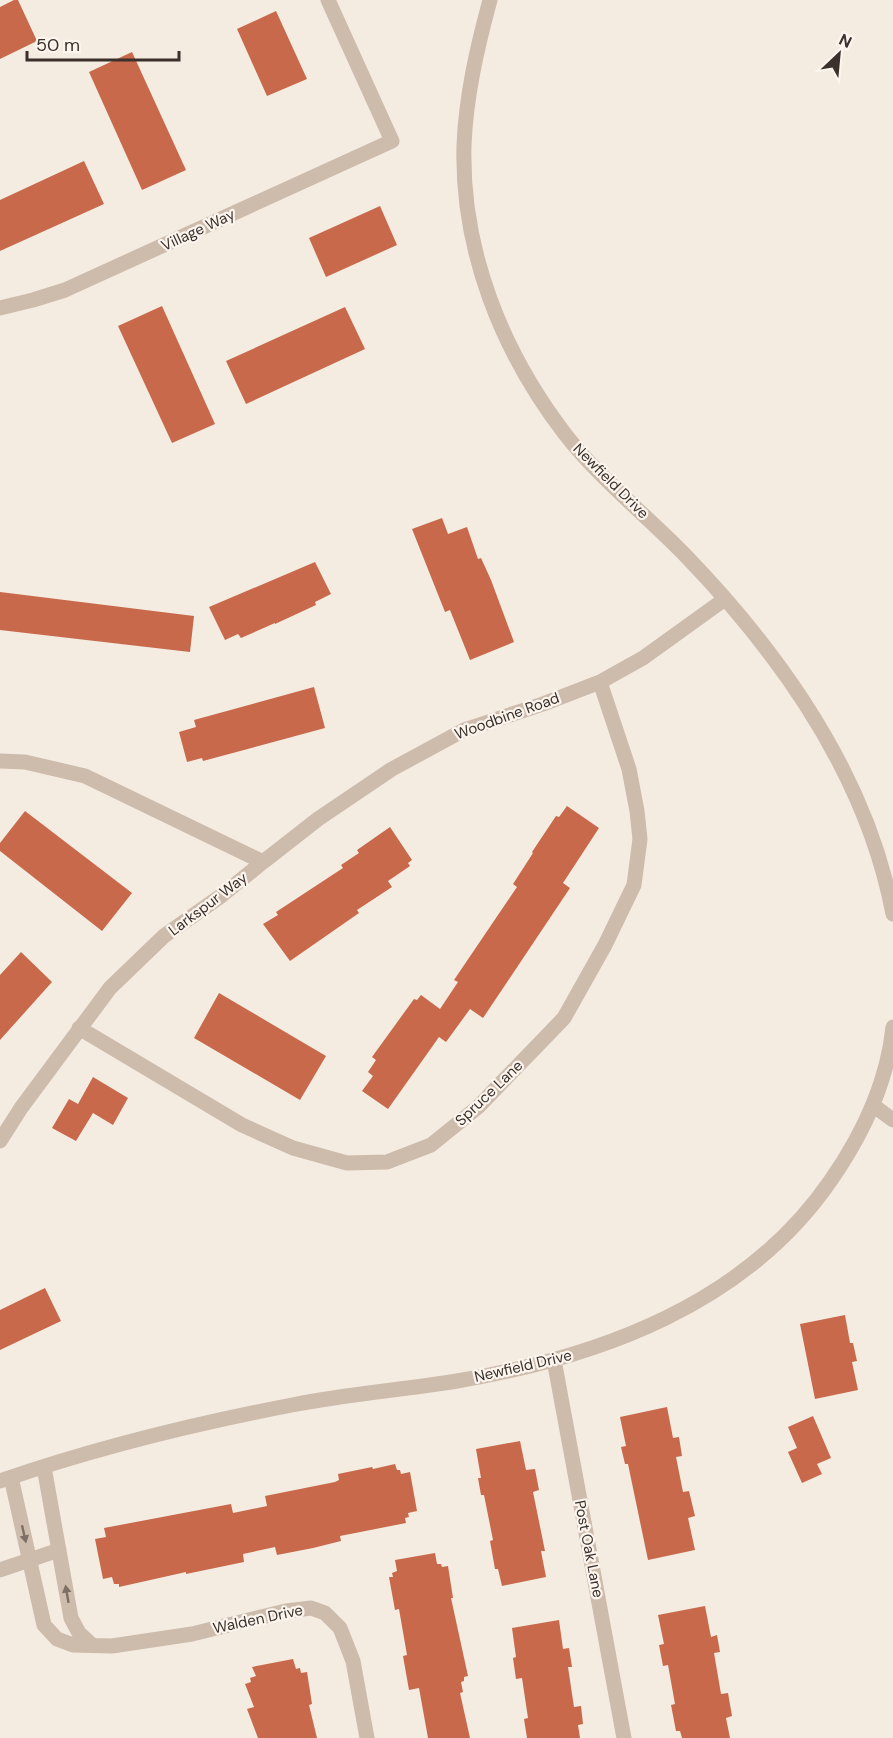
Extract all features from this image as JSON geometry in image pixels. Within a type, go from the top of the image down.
[{"type":"street","name":"Village Way","points":[[0,308],[65,290],[392,141],[328,0]]},
{"type":"street","name":"Newfield Drive","points":[[490,0],[467,100],[464,147],[466,189],[472,235],[484,281],[500,325],[531,383],[566,435],[591,464],[658,527],[725,599],[784,673],[809,710],[834,753],[876,845],[893,914]]},
{"type":"street","name":"Woodbine Road","points":[[263,862],[318,819],[383,775],[447,738],[600,682],[643,657],[725,599]]},
{"type":"street","name":"Spruce Lane","points":[[79,1028],[242,1125],[293,1148],[347,1163],[387,1162],[431,1145],[478,1107],[564,1018],[605,945],[634,885],[640,839],[637,810],[629,769],[600,682]]},
{"type":"street","name":"Larkspur Way","points":[[0,761],[26,762],[85,776],[263,862],[222,896],[164,936],[110,988],[21,1108],[0,1141]]},
{"type":"street","name":"Newfield Drive","points":[[5,1479],[187,1426],[293,1404],[459,1381],[554,1360],[592,1349],[666,1318],[717,1289],[764,1255],[794,1229],[817,1201],[859,1136],[874,1106],[884,1074],[893,1027]]},
{"type":"street","points":[[874,1106],[893,1120]]},
{"type":"street","name":"Post Oak Lane","points":[[554,1360],[624,1738]]},
{"type":"street","points":[[44,1467],[71,1618],[79,1633],[92,1645]]},
{"type":"street","name":"Walden Drive","points":[[5,1479],[30,1560],[44,1625],[57,1639],[73,1646],[112,1646],[192,1634],[286,1611],[311,1608],[325,1613],[340,1628],[353,1661],[367,1738]]},
{"type":"street","points":[[0,1570],[59,1550]]},
{"type":"building","points":[[18,0],[37,41],[0,59],[0,7]]},
{"type":"building","points":[[276,11],[307,79],[267,96],[237,29]]},
{"type":"building","points":[[132,52],[186,170],[142,190],[89,72]]},
{"type":"building","points":[[84,161],[104,204],[0,251],[0,200]]},
{"type":"building","points":[[380,206],[397,245],[326,277],[309,238]]},
{"type":"building","points":[[162,306],[215,424],[172,443],[118,326]]},
{"type":"building","points":[[345,307],[365,349],[246,404],[226,361]]},
{"type":"building","points":[[442,518],[448,534],[467,527],[478,559],[481,558],[491,580],[514,642],[470,660],[450,610],[445,612],[412,529]]},
{"type":"building","points":[[315,562],[331,594],[315,602],[316,605],[275,624],[241,638],[238,634],[225,640],[209,607]]},
{"type":"building","points":[[0,592],[194,616],[190,652],[0,630]]},
{"type":"building","points":[[314,687],[325,728],[203,761],[202,758],[187,762],[179,732],[196,727],[194,720]]},
{"type":"building","points":[[567,806],[599,828],[563,883],[570,888],[483,1018],[470,1009],[446,1042],[439,1037],[388,1109],[362,1091],[373,1076],[368,1072],[376,1060],[372,1057],[414,999],[417,1000],[421,995],[440,1009],[458,982],[454,980],[517,887],[513,884],[532,852],[556,816],[559,817]]},
{"type":"building","points":[[25,811],[132,893],[102,931],[0,851],[0,843]]},
{"type":"building","points":[[390,827],[412,860],[408,863],[410,866],[388,881],[392,887],[357,910],[359,913],[290,961],[263,924],[278,915],[276,912],[343,868],[341,865],[359,853],[357,850]]},
{"type":"building","points":[[21,952],[52,982],[0,1040],[0,975]]},
{"type":"building","points":[[219,993],[326,1056],[300,1100],[194,1038]]},
{"type":"building","points":[[93,1077],[128,1098],[113,1125],[93,1113],[76,1141],[52,1128],[69,1099],[78,1104]]},
{"type":"building","points":[[45,1288],[61,1321],[0,1350],[0,1310]]},
{"type":"building","points":[[845,1315],[850,1343],[853,1343],[857,1361],[852,1362],[858,1390],[815,1399],[800,1324]]},
{"type":"building","points":[[667,1407],[673,1438],[679,1437],[682,1456],[676,1457],[683,1492],[689,1491],[695,1516],[688,1518],[695,1550],[648,1560],[628,1464],[625,1464],[621,1447],[626,1446],[620,1417]]},
{"type":"building","points":[[813,1416],[831,1458],[817,1464],[822,1474],[802,1483],[788,1452],[797,1448],[788,1427]]},
{"type":"building","points":[[520,1441],[526,1470],[535,1469],[539,1490],[533,1492],[545,1551],[541,1551],[546,1577],[502,1586],[498,1569],[495,1569],[490,1541],[493,1540],[484,1495],[481,1495],[478,1478],[481,1478],[476,1449]]},
{"type":"building","points":[[395,1464],[401,1474],[410,1472],[417,1511],[408,1513],[409,1517],[405,1518],[406,1523],[340,1536],[341,1541],[277,1555],[275,1547],[243,1554],[244,1562],[119,1587],[119,1584],[114,1584],[112,1577],[103,1579],[95,1539],[106,1537],[104,1528],[231,1504],[233,1513],[267,1506],[265,1496],[335,1482],[339,1480],[338,1474]]},
{"type":"building","points":[[435,1553],[437,1564],[441,1564],[442,1567],[448,1566],[453,1598],[451,1598],[468,1676],[464,1677],[464,1681],[461,1682],[463,1692],[460,1693],[470,1738],[428,1738],[419,1688],[409,1690],[403,1656],[407,1655],[399,1609],[395,1610],[389,1577],[393,1577],[392,1573],[397,1571],[395,1560]]},
{"type":"building","points":[[705,1606],[711,1637],[717,1635],[720,1652],[714,1653],[721,1694],[728,1693],[732,1716],[726,1718],[730,1738],[682,1738],[680,1731],[676,1731],[671,1705],[675,1704],[668,1665],[663,1666],[659,1645],[664,1644],[658,1615]]},
{"type":"building","points":[[559,1620],[563,1649],[569,1648],[572,1667],[568,1667],[574,1707],[581,1706],[583,1724],[578,1725],[580,1738],[527,1738],[524,1719],[528,1718],[522,1678],[516,1679],[512,1628]]},
{"type":"building","points":[[293,1659],[296,1669],[300,1668],[301,1673],[307,1672],[312,1704],[309,1705],[317,1738],[258,1738],[247,1709],[254,1707],[245,1684],[251,1682],[250,1678],[256,1676],[252,1667]]}]
